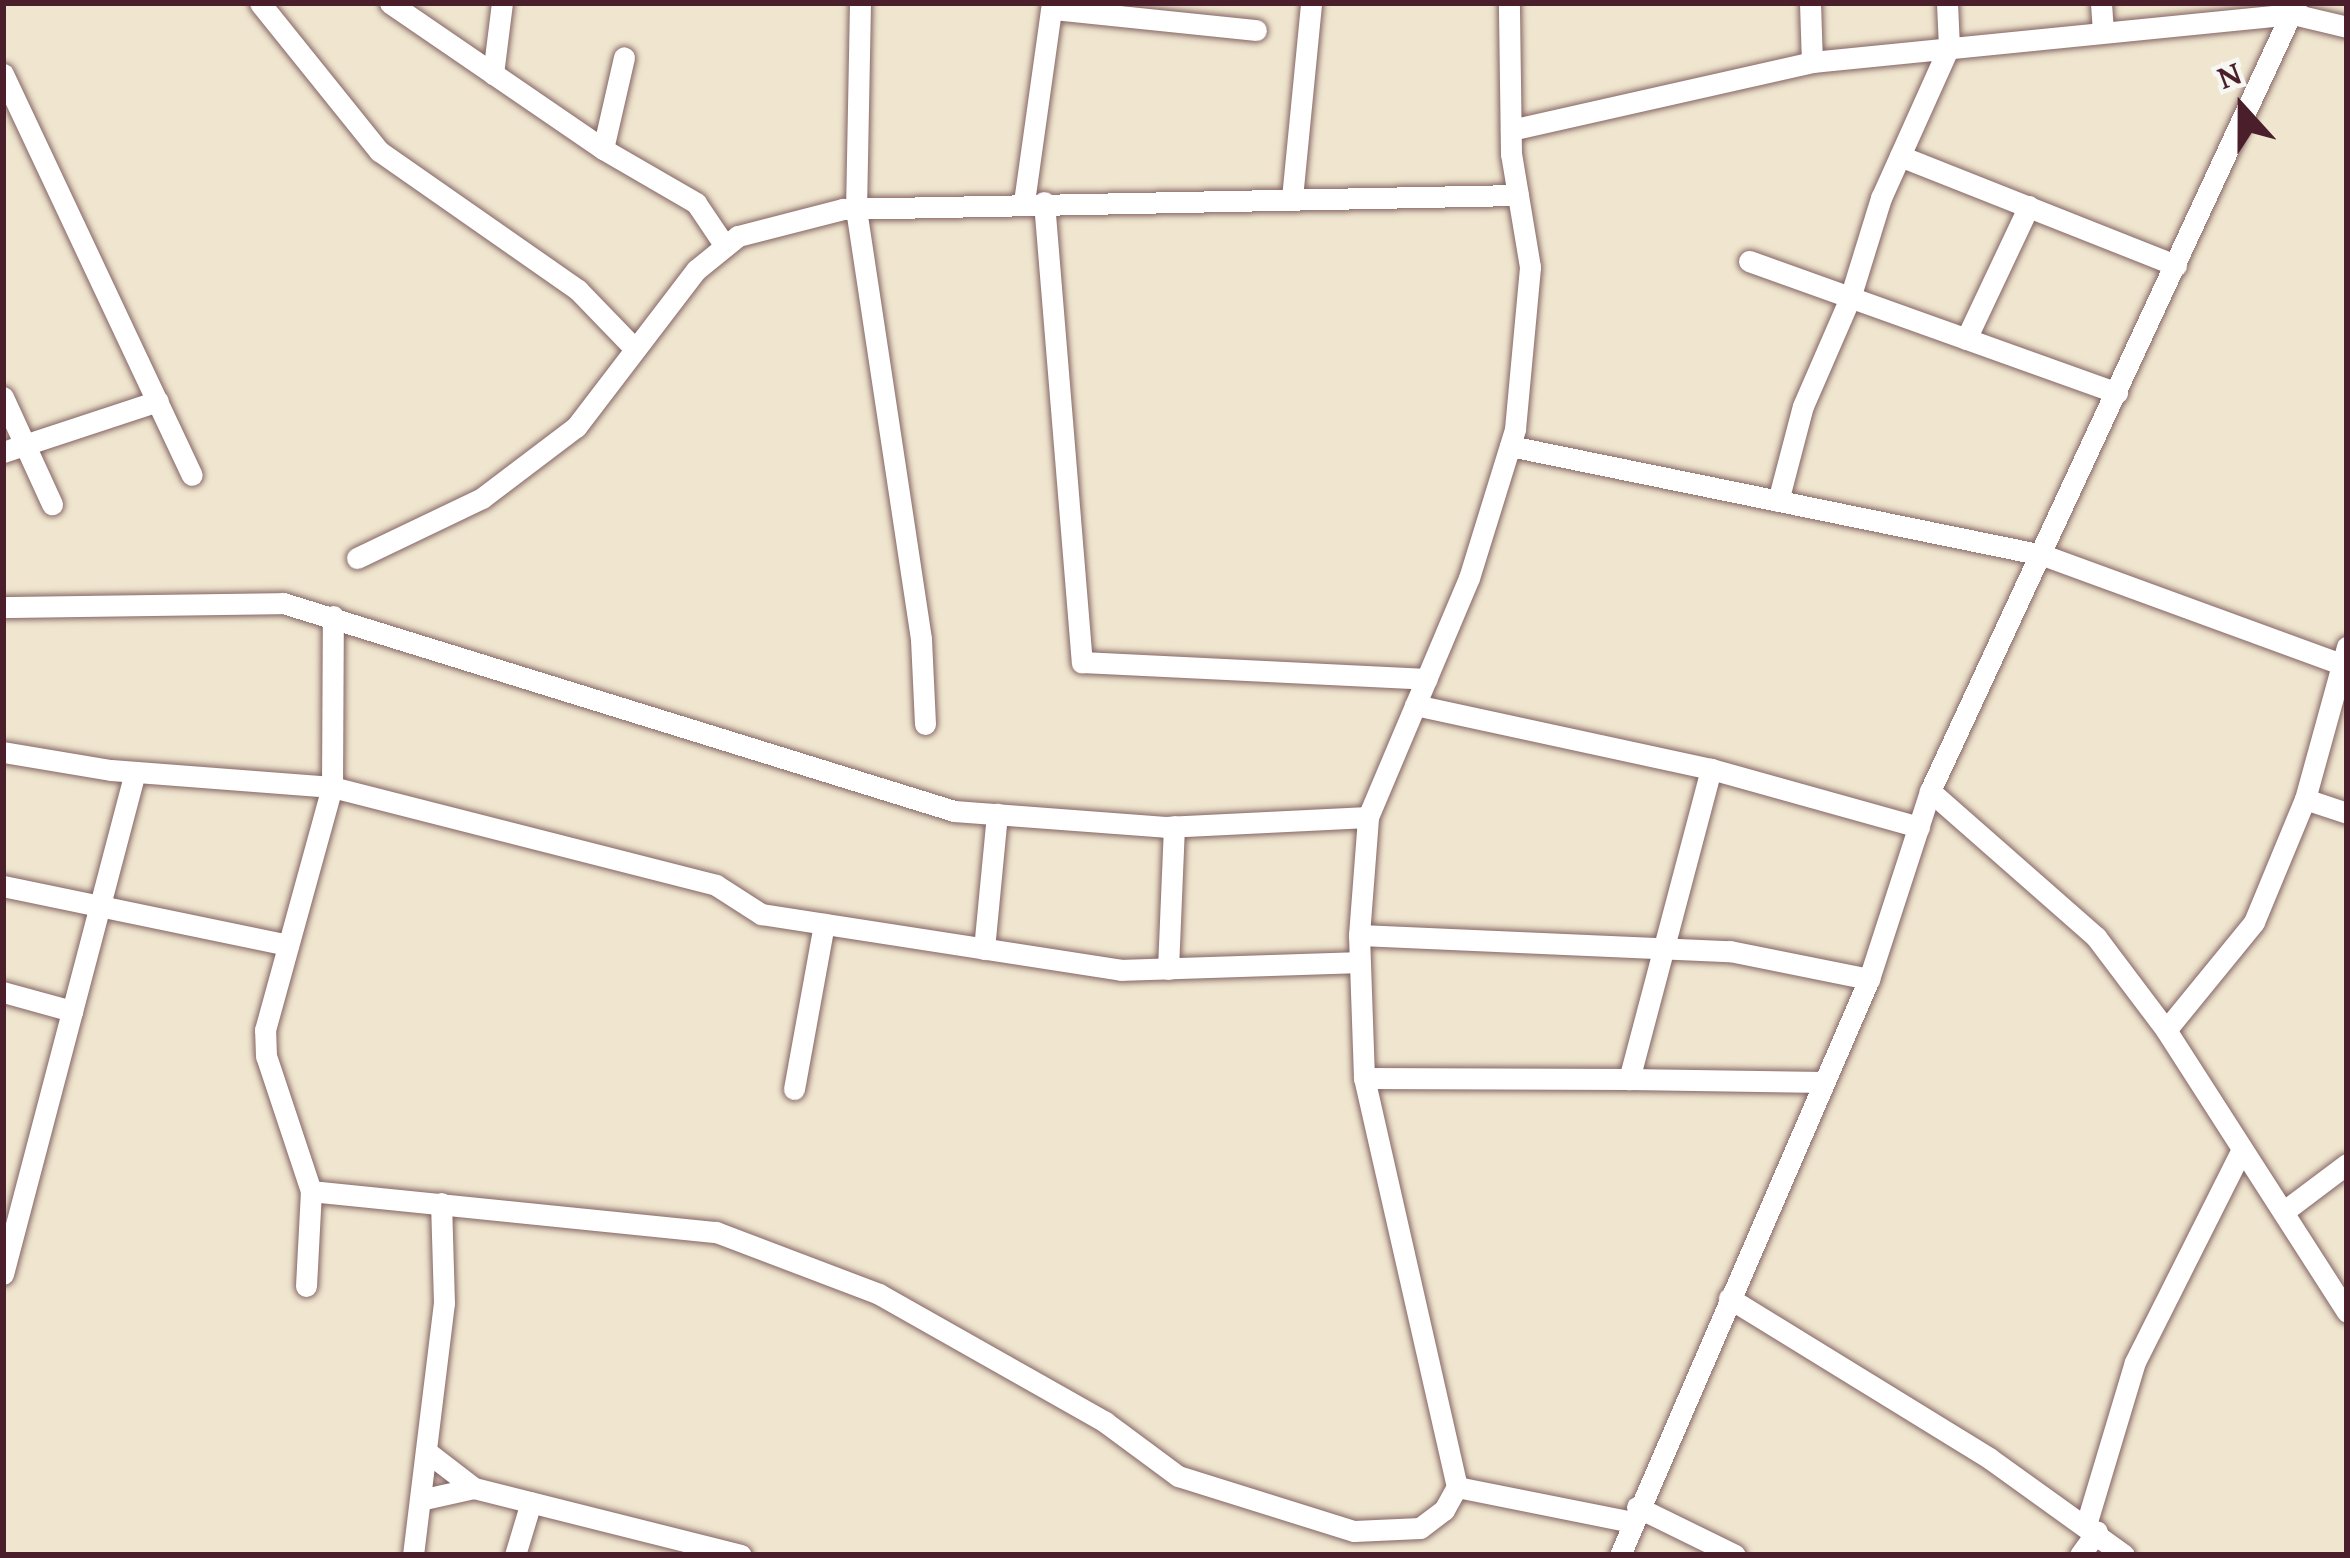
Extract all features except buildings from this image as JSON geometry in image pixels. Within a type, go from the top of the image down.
[{"type":"street","points":[[260,3],[380,151],[578,290],[635,349]]},
{"type":"street","points":[[390,3],[603,149],[696,203],[725,246]]},
{"type":"street","points":[[493,74],[502,3]]},
{"type":"street","points":[[860,3],[856,209],[921,640],[925,724]]},
{"type":"street","points":[[1292,198],[1311,3]]},
{"type":"street","points":[[311,1191],[716,1232],[783,1251],[880,1294],[1106,1422],[1178,1476],[1354,1531],[1420,1528],[1444,1510],[1457,1487],[1364,1078],[1359,935],[1368,817],[1469,578],[1510,446],[1530,267],[1511,130],[1509,3]]},
{"type":"street","points":[[1810,3],[1812,62]]},
{"type":"street","points":[[1778,500],[1802,406],[1850,298],[1900,155],[1949,46],[1948,3]]},
{"type":"street","points":[[2101,3],[2103,29]]},
{"type":"street","points":[[1256,30],[1052,6],[1034,202],[1082,662],[1426,679]]},
{"type":"street","points":[[1511,130],[1812,62],[2295,9],[2347,27]]},
{"type":"street","points":[[1620,1555],[1869,979],[1930,791],[2295,9]]},
{"type":"street","points":[[603,149],[624,57]]},
{"type":"street","points":[[3,74],[193,475]]},
{"type":"street","points":[[1900,155],[2176,265]]},
{"type":"street","points":[[357,558],[482,499],[576,427],[696,270],[738,236],[856,209],[1518,195]]},
{"type":"street","points":[[1966,339],[2029,206]]},
{"type":"street","points":[[1749,261],[2117,393]]},
{"type":"street","points":[[3,397],[14,448],[52,504]]},
{"type":"street","points":[[14,448],[158,401]]},
{"type":"street","points":[[1510,446],[2043,555],[2346,660],[2305,799],[2254,922],[2166,1030]]},
{"type":"street","points":[[3,607],[283,603],[954,811],[1174,826],[1368,817]]},
{"type":"street","points":[[306,1286],[311,1191],[266,1056],[265,1030],[332,787],[333,616]]},
{"type":"street","points":[[1415,705],[1712,769],[1918,827]]},
{"type":"street","points":[[3,752],[135,772],[332,787],[716,885],[760,914],[984,949],[1121,970],[1360,962]]},
{"type":"street","points":[[1629,1079],[1660,949],[1712,769]]},
{"type":"street","points":[[3,1274],[135,772]]},
{"type":"street","points":[[1930,791],[2096,937],[2166,1030],[2347,1312]]},
{"type":"street","points":[[2305,799],[2347,814]]},
{"type":"street","points":[[984,949],[997,814]]},
{"type":"street","points":[[1168,968],[1174,826]]},
{"type":"street","points":[[3,886],[288,945]]},
{"type":"street","points":[[794,1089],[824,924]]},
{"type":"street","points":[[1359,935],[1730,951],[1869,979]]},
{"type":"street","points":[[3,992],[72,1011]]},
{"type":"street","points":[[1364,1078],[1824,1082]]},
{"type":"street","points":[[2080,1555],[2135,1362],[2242,1149]]},
{"type":"street","points":[[2283,1212],[2347,1164]]},
{"type":"street","points":[[413,1555],[431,1455],[444,1303],[441,1203]]},
{"type":"street","points":[[1729,1298],[2091,1529],[2124,1555]]},
{"type":"street","points":[[431,1455],[474,1488],[689,1549],[741,1555]]},
{"type":"street","points":[[1457,1487],[1634,1515],[1735,1555]]},
{"type":"street","points":[[420,1500],[474,1488]]},
{"type":"street","points":[[515,1555],[531,1502]]}]
